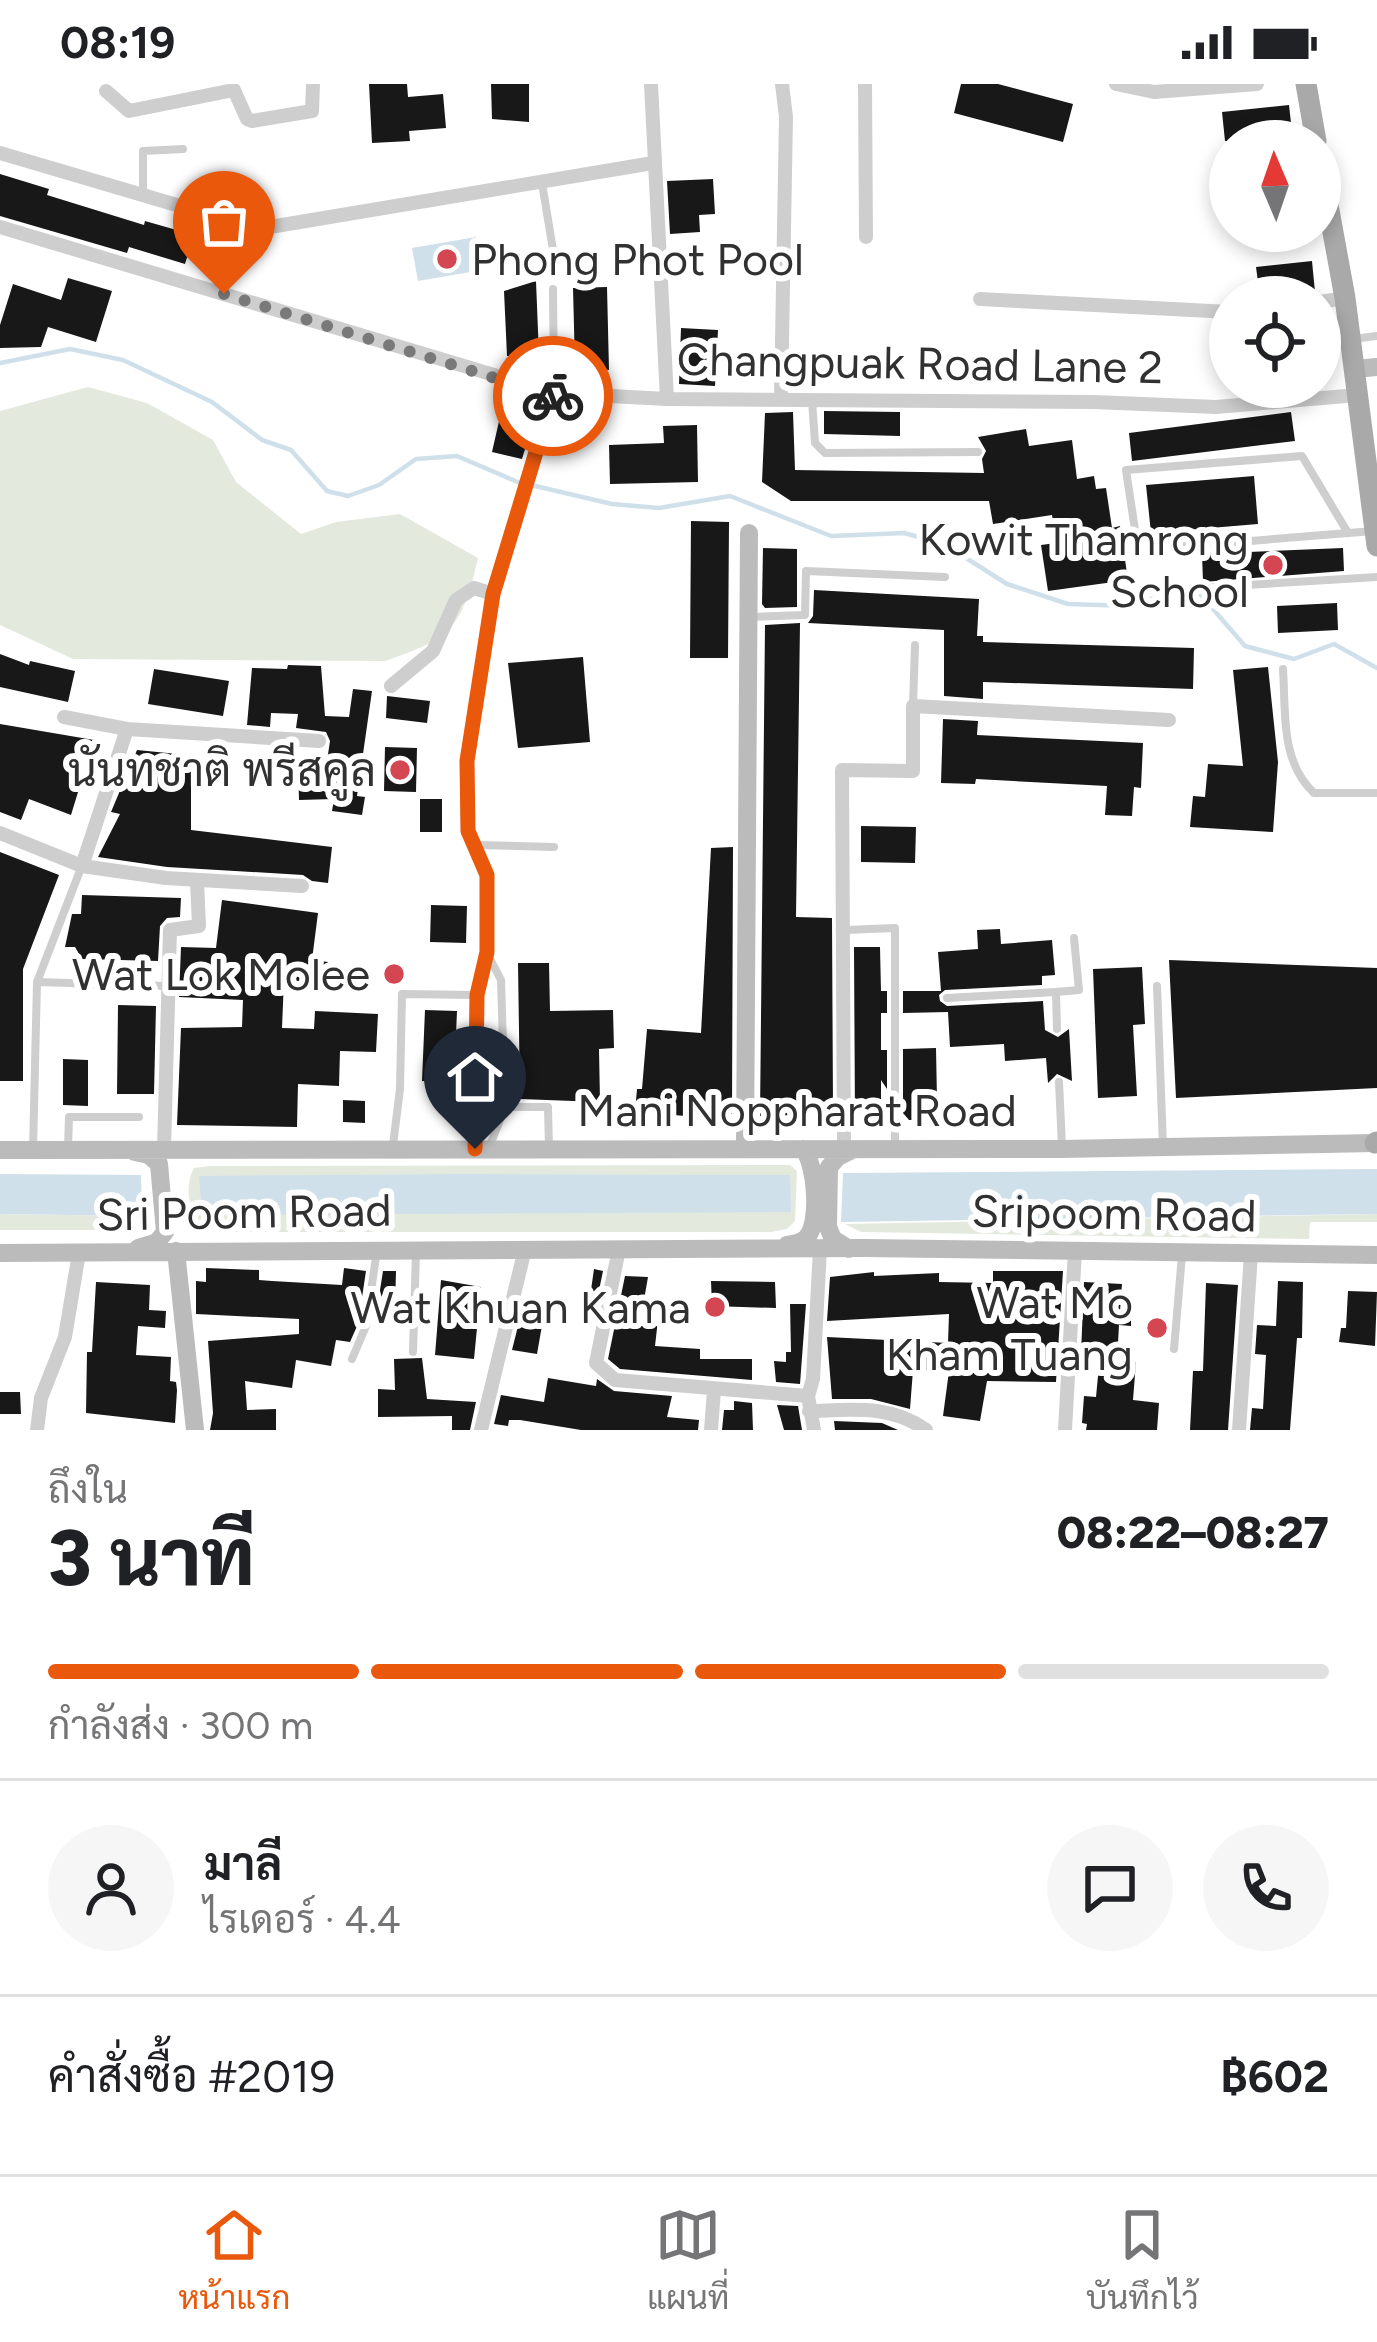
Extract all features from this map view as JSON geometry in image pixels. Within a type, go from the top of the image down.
[{"type":"main road","points":[[1306,84],[1312,120]]},
{"type":"main road","points":[[1337,252],[1351,339],[1366,368],[1358,395],[1376,539]]},
{"type":"main road","points":[[745,1149],[749,533]]},
{"type":"main road","name":"Mani Noppharat Road","points":[[0,1150],[1062,1149],[1376,1142]]},
{"type":"main road","points":[[125,1149],[149,1155],[166,1175],[170,1229],[188,1242],[224,1249]]},
{"type":"main road","points":[[166,1175],[183,1154],[209,1149]]},
{"type":"main road","points":[[803,1149],[822,1168],[820,1228]]},
{"type":"main road","points":[[822,1168],[850,1149]]},
{"type":"main road","points":[[820,1228],[849,1249]]},
{"type":"main road","points":[[772,1249],[805,1239],[820,1228]]},
{"type":"main road","points":[[112,1253],[147,1246],[170,1229]]},
{"type":"main road","name":"Sri Poom Road","points":[[0,1253],[849,1249]]},
{"type":"main road","name":"Sripoom Road","points":[[849,1249],[1377,1255]]},
{"type":"main road","points":[[176,1251],[195,1430]]},
{"type":"street","points":[[106,91],[133,111],[233,90],[252,121],[312,111],[313,84]]},
{"type":"street","points":[[651,84],[667,399]]},
{"type":"street","points":[[781,398],[786,118],[782,84]]},
{"type":"street","points":[[865,84],[866,237]]},
{"type":"street","points":[[1116,84],[1154,92],[1257,84]]},
{"type":"street","points":[[0,153],[257,230],[653,163]]},
{"type":"street","name":"Changpuak Road Lane 2","points":[[0,227],[554,393],[667,399],[1216,407],[1358,395]]},
{"type":"street","points":[[1341,299],[1345,298]]},
{"type":"street","points":[[980,299],[1209,311]]},
{"type":"street","points":[[482,1149],[477,995],[487,952],[487,875],[468,831],[467,761],[493,594],[554,393]]},
{"type":"street","points":[[391,686],[433,651],[462,593],[473,588],[493,594]]},
{"type":"street","points":[[850,1149],[842,770],[913,771],[913,706],[1169,720]]},
{"type":"street","points":[[64,717],[128,729],[319,741]]},
{"type":"street","points":[[82,866],[128,729]]},
{"type":"street","points":[[0,833],[82,866],[302,886]]},
{"type":"street","points":[[164,1149],[170,929],[199,926],[197,880]]},
{"type":"street","points":[[481,1430],[525,1249]]},
{"type":"street","points":[[814,1430],[809,1404],[820,1249]]},
{"type":"street","points":[[619,1250],[596,1363],[614,1380],[878,1409],[908,1417],[926,1430]]},
{"type":"street","points":[[1065,1430],[1075,1251]]},
{"type":"street","points":[[37,1430],[41,1398],[65,1337],[79,1253]]},
{"type":"street","points":[[1239,1430],[1250,1254]]},
{"type":"street","points":[[711,1430],[715,1390]]},
{"type":"lane","points":[[143,195],[143,151],[183,149]]},
{"type":"lane","points":[[542,183],[555,262]]},
{"type":"lane","points":[[553,289],[554,393]]},
{"type":"lane","points":[[1351,339],[1377,336]]},
{"type":"lane","points":[[812,399],[815,443],[825,453],[978,452]]},
{"type":"lane","points":[[1348,533],[1306,459],[1296,454],[1126,470],[1138,550],[1348,533],[1376,539]]},
{"type":"lane","points":[[748,616],[805,615],[806,571],[945,578]]},
{"type":"lane","points":[[1214,587],[1377,578]]},
{"type":"lane","points":[[913,706],[915,645]]},
{"type":"lane","points":[[1283,669],[1288,751],[1299,779],[1314,793],[1377,793]]},
{"type":"lane","points":[[476,845],[554,847]]},
{"type":"lane","points":[[33,1150],[37,982],[82,866]]},
{"type":"lane","points":[[845,930],[895,928],[895,1149]]},
{"type":"lane","points":[[947,998],[1079,990],[1075,938]]},
{"type":"lane","points":[[482,1149],[505,1107],[502,980],[487,952]]},
{"type":"lane","points":[[37,982],[169,986]]},
{"type":"lane","points":[[1156,986],[1163,1147]]},
{"type":"lane","points":[[1057,992],[1058,1029]]},
{"type":"lane","points":[[392,1149],[400,1089],[402,994],[477,995]]},
{"type":"lane","points":[[1059,1082],[1062,1149]]},
{"type":"lane","points":[[505,1107],[548,1107],[549,1149]]},
{"type":"lane","points":[[68,1150],[69,1117],[139,1117]]},
{"type":"lane","points":[[352,1359],[366,1326],[377,1249]]},
{"type":"lane","points":[[413,1352],[416,1249]]},
{"type":"lane","points":[[1174,1349],[1182,1253]]},
{"type":"shaded area","name":"Phong Phot Pool","points":[[476,237],[482,270],[418,281],[412,248]]},
{"type":"shaded area","points":[[88,387],[147,403],[213,440],[236,482],[301,534],[336,522],[400,514],[478,558],[459,615],[426,645],[385,661],[73,659],[0,625],[0,411]]},
{"type":"shaded area","points":[[790,1165],[797,1171],[795,1221],[787,1229],[771,1232],[224,1232],[193,1221],[189,1194],[194,1168],[210,1166]]},
{"type":"shaded area","points":[[1377,1169],[1377,1214],[841,1222],[843,1173]]},
{"type":"shaded area","points":[[0,1174],[141,1175],[142,1216],[0,1214]]},
{"type":"shaded area","points":[[790,1175],[791,1212],[202,1215],[199,1176]]},
{"type":"shaded area","points":[[0,1214],[138,1216],[137,1230],[0,1230]]},
{"type":"shaded area","points":[[1377,1214],[1377,1222],[1310,1222],[1309,1239],[861,1232],[845,1224]]},
{"type":"building","points":[[369,84],[407,84],[408,97],[443,94],[446,128],[409,131],[410,141],[372,143]]},
{"type":"building","points":[[491,84],[529,84],[529,122],[492,119]]},
{"type":"building","points":[[961,84],[998,84],[1073,104],[1063,142],[954,113]]},
{"type":"building","points":[[1289,105],[1291,120],[1223,120],[1222,112]]},
{"type":"building","points":[[0,174],[49,189],[47,195],[194,235],[185,264],[129,247],[127,253],[0,216]]},
{"type":"building","points":[[713,179],[715,214],[699,215],[700,232],[670,234],[667,181]]},
{"type":"building","points":[[1312,261],[1313,276],[1257,276],[1256,267]]},
{"type":"building","points":[[68,278],[112,291],[96,342],[48,327],[41,347],[0,348],[0,325],[13,284],[61,300]]},
{"type":"building","points":[[536,281],[539,356],[507,356],[504,291]]},
{"type":"building","points":[[607,287],[609,370],[575,366],[573,288]]},
{"type":"building","points":[[681,328],[718,330],[715,386],[679,384]]},
{"type":"building","points":[[505,395],[539,403],[522,459],[492,452]]},
{"type":"building","points":[[824,411],[900,412],[900,436],[824,434]]},
{"type":"building","points":[[793,412],[795,470],[984,473],[986,451],[978,437],[1026,429],[1029,446],[1072,440],[1077,479],[1094,476],[1096,489],[1106,488],[1112,528],[1120,526],[1128,580],[1048,591],[1041,545],[1056,543],[1052,515],[993,524],[989,501],[791,501],[762,482],[765,413]]},
{"type":"building","points":[[1291,412],[1295,441],[1132,461],[1129,433]]},
{"type":"building","points":[[697,425],[698,482],[610,484],[609,445],[664,443],[663,426]]},
{"type":"building","points":[[1254,476],[1258,524],[1151,533],[1146,485]]},
{"type":"building","points":[[691,521],[729,522],[728,658],[690,658]]},
{"type":"building","points":[[763,548],[797,549],[797,607],[765,608],[762,604]]},
{"type":"building","name":"Kowit Thamrong School","points":[[1343,548],[1344,571],[1203,582],[1202,554]]},
{"type":"building","points":[[814,590],[979,599],[977,636],[983,636],[983,642],[1194,648],[1193,689],[983,682],[983,699],[944,696],[944,630],[808,623],[813,616]]},
{"type":"building","points":[[1337,603],[1338,630],[1278,633],[1277,606]]},
{"type":"building","points":[[800,623],[796,917],[832,918],[833,1109],[795,1108],[795,1115],[760,1116],[765,625]]},
{"type":"building","points":[[0,654],[29,665],[30,661],[75,671],[68,702],[0,687]]},
{"type":"building","points":[[583,657],[590,742],[518,748],[508,663]]},
{"type":"building","points":[[288,665],[321,666],[325,716],[349,717],[353,689],[372,691],[357,796],[365,797],[362,815],[332,811],[334,799],[299,800],[298,761],[327,761],[330,741],[326,732],[296,728],[298,714],[271,713],[270,727],[247,725],[252,668],[287,669]]},
{"type":"building","points":[[1268,667],[1278,762],[1273,832],[1190,827],[1193,796],[1205,797],[1208,764],[1243,766],[1233,670]]},
{"type":"building","points":[[154,669],[229,681],[223,716],[148,704]]},
{"type":"building","points":[[387,696],[430,701],[427,723],[386,718]]},
{"type":"building","points":[[943,719],[978,721],[977,735],[1143,743],[1141,788],[1134,787],[1132,816],[1105,815],[1107,786],[976,779],[975,784],[941,783]]},
{"type":"building","points":[[0,724],[94,740],[71,815],[29,799],[21,820],[0,812]]},
{"type":"building","name":"นันทชาติ พรีสคูล","points":[[385,747],[417,748],[416,792],[384,791]]},
{"type":"building","points":[[137,750],[198,756],[197,780],[191,780],[191,830],[332,847],[328,883],[303,875],[167,867],[98,857],[120,814],[111,812]]},
{"type":"building","points":[[420,799],[442,799],[442,832],[420,832]]},
{"type":"building","points":[[861,826],[916,827],[915,863],[861,862]]},
{"type":"building","points":[[733,847],[732,1114],[635,1112],[637,1089],[642,1089],[647,1029],[701,1033],[711,848]]},
{"type":"building","points":[[0,852],[59,875],[23,969],[23,1081],[0,1081]]},
{"type":"building","points":[[82,895],[181,898],[180,917],[167,918],[160,926],[158,961],[82,959],[75,947],[65,947],[72,914],[81,914]]},
{"type":"building","points":[[222,900],[318,913],[312,960],[328,962],[325,985],[284,979],[282,1028],[314,1029],[315,1011],[378,1014],[376,1052],[340,1051],[339,1086],[298,1084],[297,1127],[177,1125],[181,1028],[242,1027],[243,1000],[179,997],[181,947],[216,948]]},
{"type":"building","points":[[431,905],[467,906],[466,943],[430,942]]},
{"type":"building","points":[[1000,929],[1001,944],[1052,940],[1055,975],[1042,976],[1042,985],[945,990],[940,1001],[947,1006],[1043,1001],[1045,1030],[1058,1037],[1069,1029],[1072,1081],[1057,1074],[1048,1083],[1046,1058],[1005,1061],[1004,1044],[950,1047],[948,1012],[903,1013],[903,991],[941,991],[938,952],[978,949],[977,930]]},
{"type":"building","points":[[854,947],[880,947],[881,991],[887,991],[887,1013],[881,1013],[887,1089],[881,1080],[881,1120],[855,1122]]},
{"type":"building","points":[[1169,960],[1377,968],[1377,1088],[1176,1098]]},
{"type":"building","points":[[518,963],[549,963],[550,1011],[613,1010],[614,1048],[599,1049],[600,1102],[520,1099]]},
{"type":"building","points":[[1142,967],[1145,1024],[1133,1025],[1137,1096],[1098,1098],[1093,969]]},
{"type":"building","points":[[118,1005],[156,1006],[154,1094],[117,1094]]},
{"type":"building","points":[[425,1010],[457,1011],[454,1082],[422,1081]]},
{"type":"building","points":[[936,1048],[937,1100],[943,1100],[943,1120],[909,1120],[903,1113],[903,1049]]},
{"type":"building","points":[[63,1059],[88,1060],[88,1106],[63,1105]]},
{"type":"building","points":[[343,1100],[365,1101],[365,1123],[343,1122]]},
{"type":"building","points":[[206,1268],[259,1270],[259,1280],[342,1285],[344,1268],[366,1271],[358,1324],[350,1342],[336,1340],[331,1366],[296,1360],[292,1388],[245,1381],[247,1410],[276,1409],[276,1430],[210,1430],[208,1341],[299,1334],[299,1319],[196,1314],[196,1281],[206,1282]]},
{"type":"building","points":[[594,1269],[603,1271],[596,1305],[589,1304]]},
{"type":"building","points":[[383,1271],[396,1271],[395,1309],[377,1309]]},
{"type":"building","points":[[993,1271],[1063,1271],[1056,1382],[987,1381],[980,1421],[943,1416],[949,1371],[913,1370],[910,1409],[871,1399],[832,1399],[827,1337],[948,1343],[949,1314],[827,1321],[830,1277],[939,1273],[939,1282],[993,1283]]},
{"type":"building","points":[[625,1276],[648,1277],[644,1300],[660,1302],[655,1346],[700,1349],[700,1359],[752,1359],[752,1380],[620,1369],[608,1359]]},
{"type":"building","points":[[441,1280],[481,1287],[474,1359],[435,1355]]},
{"type":"building","points":[[711,1281],[775,1282],[776,1308],[712,1306]]},
{"type":"building","points":[[1278,1281],[1303,1282],[1302,1338],[1297,1338],[1290,1430],[1250,1430],[1252,1408],[1263,1409],[1266,1355],[1255,1354],[1257,1325],[1276,1326]]},
{"type":"building","points":[[96,1282],[150,1285],[149,1310],[166,1311],[165,1328],[138,1326],[136,1355],[171,1357],[170,1381],[176,1382],[177,1390],[175,1423],[86,1413],[87,1352],[92,1352]]},
{"type":"building","points":[[1084,1282],[1122,1284],[1120,1311],[1131,1312],[1131,1326],[1119,1325],[1117,1361],[1136,1362],[1133,1400],[1159,1403],[1157,1430],[1086,1430],[1087,1424],[1082,1423],[1084,1396],[1096,1397],[1100,1355],[1081,1353]]},
{"type":"building","points":[[1206,1283],[1238,1285],[1228,1430],[1190,1430],[1193,1371],[1203,1371]]},
{"type":"building","points":[[1348,1291],[1377,1292],[1375,1346],[1339,1342],[1341,1328],[1346,1328]]},
{"type":"building","points":[[790,1304],[806,1304],[800,1384],[776,1382],[774,1361],[786,1362],[786,1352],[791,1352]]},
{"type":"building","points":[[522,1310],[544,1314],[537,1354],[512,1350]]},
{"type":"building","points":[[422,1358],[427,1399],[476,1402],[470,1430],[452,1430],[452,1416],[378,1417],[378,1389],[395,1390],[394,1359]]},
{"type":"building","points":[[548,1378],[596,1386],[597,1379],[614,1391],[672,1396],[667,1417],[699,1420],[698,1430],[581,1430],[520,1420],[509,1420],[508,1426],[494,1424],[501,1395],[544,1402]]},
{"type":"building","points":[[0,1392],[20,1392],[21,1414],[0,1414]]},
{"type":"building","points":[[734,1401],[752,1403],[753,1430],[722,1430],[724,1410],[734,1410]]},
{"type":"building","points":[[777,1405],[798,1406],[802,1430],[784,1430]]},
{"type":"building","points":[[834,1421],[882,1423],[898,1430],[835,1430]]},
{"type":"waterway","points":[[0,363],[70,349],[123,360],[212,402],[262,440],[291,450],[327,491],[348,496],[379,485],[416,459],[457,456],[520,483]]},
{"type":"waterway","points":[[531,485],[612,504],[659,508],[730,496],[831,536],[904,533],[944,544],[1007,584],[1068,604],[1130,606],[1175,591],[1200,594],[1245,646],[1294,659],[1334,644],[1377,668]]},
{"type":"way so far","points":[[224,294],[553,396]]},
{"type":"place","name":"Phong Phot Pool","points":[[447,259]]},
{"type":"place","name":"Kowit Thamrong School","points":[[1273,565]]},
{"type":"place","name":"นันทชาติ พรีสคูล","points":[[400,770]]},
{"type":"place","name":"Wat Lok Molee","points":[[394,974]]},
{"type":"place","name":"Wat Khuan Kama","points":[[715,1307]]},
{"type":"place","name":"Wat Mo Kham Tuang","points":[[1157,1328]]},
{"type":"route","points":[[475,1149],[477,995],[487,952],[487,875],[468,831],[467,761],[493,594],[553,396]]}]
